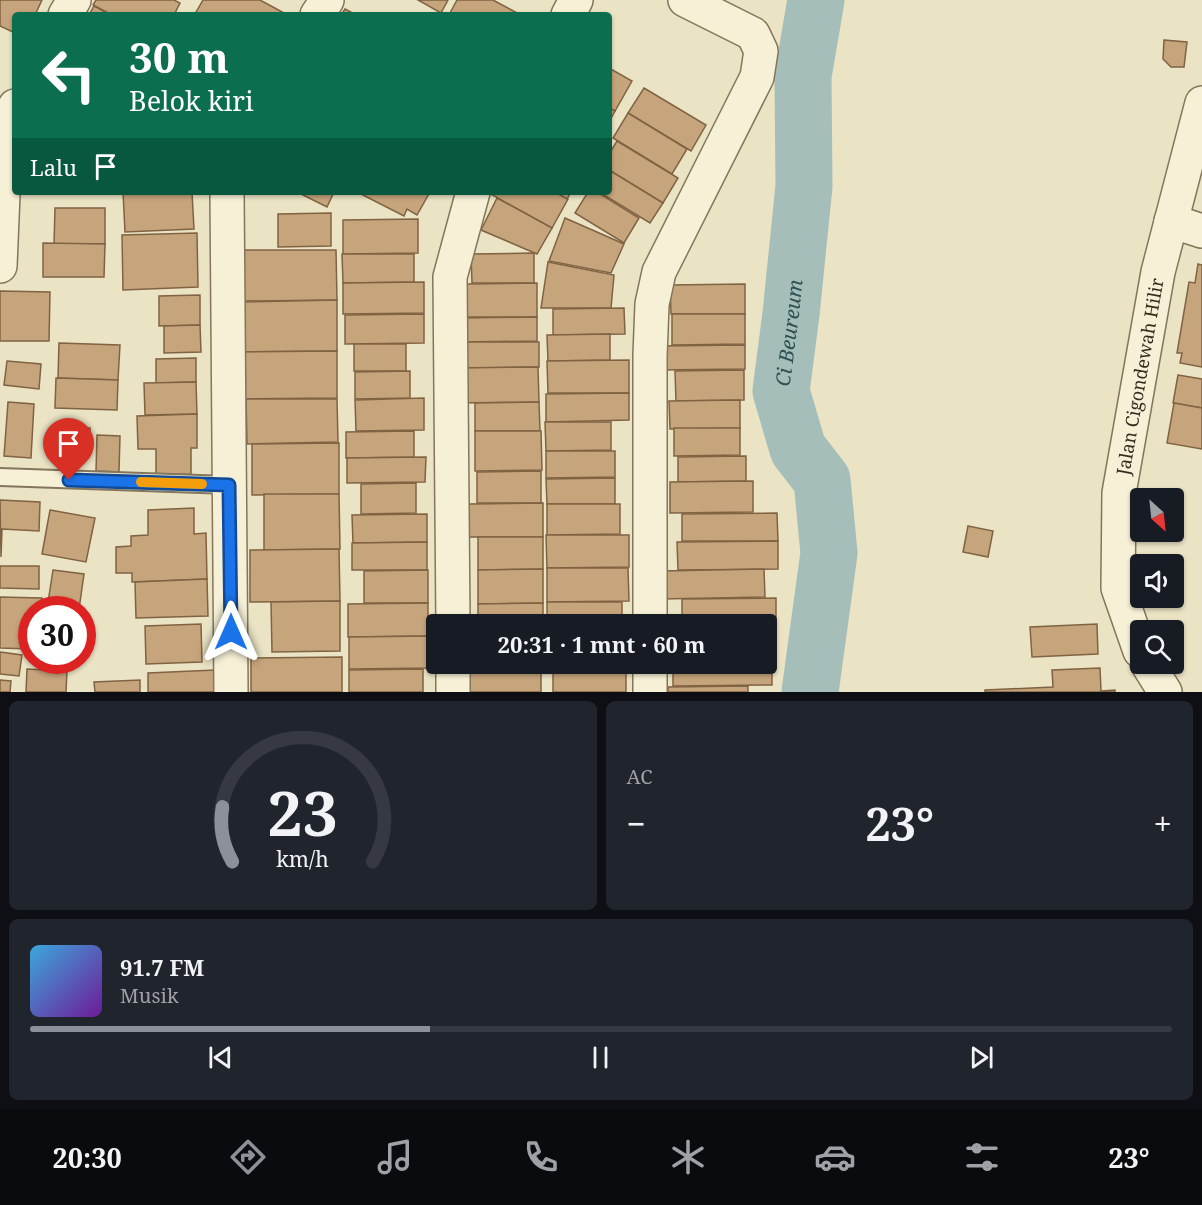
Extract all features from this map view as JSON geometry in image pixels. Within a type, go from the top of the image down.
[{"type":"street","points":[[650,614],[652,304],[659,272],[757,77],[761,51],[753,34],[685,0]]},
{"type":"street","name":"Jalan Cigondewah Hilir","points":[[1130,622],[1118,588],[1119,493],[1158,272],[1202,103]]},
{"type":"street","points":[[0,266],[7,116]]},
{"type":"street","points":[[227,195],[231,692]]},
{"type":"street","points":[[453,614],[450,277],[472,195]]},
{"type":"street","points":[[1171,221],[1202,231]]},
{"type":"street","points":[[453,674],[453,692]]},
{"type":"street","points":[[650,674],[650,692]]},
{"type":"street","points":[[1154,674],[1165,692]]},
{"type":"lane","points":[[0,477],[229,485]]},
{"type":"building","points":[[0,0],[42,0],[36,12],[12,12],[12,32],[0,26]]},
{"type":"building","points":[[96,0],[174,0],[180,3],[176,12],[106,12],[93,5]]},
{"type":"building","points":[[203,0],[260,0],[282,12],[196,12]]},
{"type":"building","points":[[418,0],[448,0],[442,12]]},
{"type":"building","points":[[457,0],[493,0],[515,12],[451,12]]},
{"type":"building","points":[[94,6],[105,12],[91,12]]},
{"type":"building","points":[[1164,40],[1187,42],[1184,67],[1171,67],[1163,59]]},
{"type":"building","points":[[612,70],[632,81],[615,111],[612,110]]},
{"type":"building","points":[[644,88],[706,125],[691,151],[628,113]]},
{"type":"building","points":[[628,113],[687,149],[672,174],[613,138]]},
{"type":"building","points":[[617,141],[678,178],[663,203],[612,172],[612,149]]},
{"type":"building","points":[[612,172],[663,203],[650,223],[604,195],[612,195]]},
{"type":"building","points":[[123,195],[192,195],[194,229],[125,232]]},
{"type":"building","points":[[303,195],[333,195],[327,207]]},
{"type":"building","points":[[363,195],[428,195],[417,215],[407,209],[404,216]]},
{"type":"building","points":[[492,195],[561,195],[568,199],[552,228]]},
{"type":"building","points":[[586,195],[602,195],[639,218],[624,243],[575,213]]},
{"type":"building","points":[[497,198],[552,228],[537,254],[481,230]]},
{"type":"building","points":[[55,208],[105,208],[105,244],[54,244]]},
{"type":"building","points":[[331,213],[331,246],[278,247],[278,214]]},
{"type":"building","points":[[565,218],[624,244],[611,273],[549,261]]},
{"type":"building","points":[[418,219],[418,253],[343,254],[343,220]]},
{"type":"building","points":[[197,233],[198,287],[123,290],[122,235]]},
{"type":"building","points":[[43,243],[105,244],[104,277],[43,277]]},
{"type":"building","points":[[244,250],[336,250],[337,300],[244,301]]},
{"type":"building","points":[[534,253],[534,283],[472,283],[471,254]]},
{"type":"building","points":[[342,254],[414,254],[414,282],[343,283]]},
{"type":"building","points":[[548,262],[614,275],[611,308],[541,308]]},
{"type":"building","points":[[1198,264],[1202,265],[1202,367],[1180,363],[1182,353],[1177,353],[1189,282],[1195,283]]},
{"type":"building","points":[[424,282],[424,313],[343,314],[343,283]]},
{"type":"building","points":[[537,283],[537,317],[467,317],[467,284]]},
{"type":"building","points":[[745,284],[745,314],[671,314],[670,285]]},
{"type":"building","points":[[0,291],[50,292],[49,341],[0,341]]},
{"type":"building","points":[[200,295],[200,325],[159,326],[159,296]]},
{"type":"building","points":[[337,300],[337,351],[242,352],[241,302]]},
{"type":"building","points":[[624,308],[625,334],[553,335],[553,309]]},
{"type":"building","points":[[424,314],[424,343],[345,344],[345,315]]},
{"type":"building","points":[[672,314],[745,314],[745,344],[672,345]]},
{"type":"building","points":[[537,317],[537,341],[461,342],[461,318]]},
{"type":"building","points":[[200,325],[201,352],[164,353],[164,326]]},
{"type":"building","points":[[610,334],[610,360],[548,361],[547,335]]},
{"type":"building","points":[[462,342],[539,342],[539,367],[462,368]]},
{"type":"building","points":[[59,343],[120,345],[118,380],[58,378]]},
{"type":"building","points":[[354,344],[406,344],[406,371],[354,371]]},
{"type":"building","points":[[745,345],[745,369],[657,370],[656,346]]},
{"type":"building","points":[[337,351],[337,398],[242,399],[242,352]]},
{"type":"building","points":[[196,358],[196,382],[156,383],[156,359]]},
{"type":"building","points":[[629,360],[629,393],[548,393],[547,361]]},
{"type":"building","points":[[7,361],[41,364],[39,389],[4,385]]},
{"type":"building","points":[[538,367],[539,402],[457,403],[456,368]]},
{"type":"building","points":[[744,370],[744,400],[676,401],[675,371]]},
{"type":"building","points":[[410,371],[410,398],[355,399],[355,372]]},
{"type":"building","points":[[1178,375],[1202,379],[1202,408],[1173,403]]},
{"type":"building","points":[[56,378],[118,380],[117,410],[55,408]]},
{"type":"building","points":[[196,382],[197,414],[145,415],[144,383]]},
{"type":"building","points":[[629,393],[629,420],[546,422],[546,394]]},
{"type":"building","points":[[424,398],[424,430],[356,431],[355,400]]},
{"type":"building","points":[[246,399],[337,399],[338,442],[247,444]]},
{"type":"building","points":[[740,400],[740,428],[670,429],[669,401]]},
{"type":"building","points":[[8,402],[34,404],[31,458],[4,456]]},
{"type":"building","points":[[539,402],[540,431],[475,431],[475,403]]},
{"type":"building","points":[[1174,403],[1202,408],[1202,449],[1167,443]]},
{"type":"building","points":[[197,414],[197,448],[191,448],[191,474],[156,475],[156,449],[138,449],[137,416]]},
{"type":"building","points":[[545,422],[611,422],[611,450],[546,451]]},
{"type":"building","points":[[62,428],[90,428],[90,451],[62,451]]},
{"type":"building","points":[[674,428],[740,428],[740,455],[674,456]]},
{"type":"building","points":[[414,431],[414,457],[346,458],[346,432]]},
{"type":"building","points":[[475,431],[541,431],[542,470],[475,471]]},
{"type":"building","points":[[97,435],[120,436],[119,472],[96,471]]},
{"type":"building","points":[[339,443],[339,494],[252,495],[252,444]]},
{"type":"building","points":[[546,451],[615,451],[615,477],[546,478]]},
{"type":"building","points":[[746,456],[746,481],[678,482],[678,457]]},
{"type":"building","points":[[426,457],[425,482],[347,483],[347,458]]},
{"type":"building","points":[[541,471],[541,503],[477,503],[477,472]]},
{"type":"building","points":[[615,478],[615,504],[547,504],[546,479]]},
{"type":"building","points":[[753,481],[753,512],[670,513],[670,482]]},
{"type":"building","points":[[416,483],[416,513],[361,514],[361,484]]},
{"type":"building","points":[[264,494],[339,494],[340,549],[264,550]]},
{"type":"building","points":[[0,500],[40,502],[39,531],[2,529],[1,557]]},
{"type":"building","points":[[543,503],[543,537],[469,537],[469,504]]},
{"type":"building","points":[[547,504],[620,504],[620,534],[547,535]]},
{"type":"building","points":[[194,508],[194,534],[206,533],[207,579],[132,582],[132,573],[116,573],[116,547],[131,546],[131,536],[148,535],[148,510]]},
{"type":"building","points":[[50,510],[95,518],[86,562],[42,554]]},
{"type":"building","points":[[777,513],[778,541],[682,541],[682,514]]},
{"type":"building","points":[[427,514],[427,542],[353,543],[352,515]]},
{"type":"building","points":[[968,526],[993,531],[988,557],[963,552]]},
{"type":"building","points":[[546,535],[629,535],[629,567],[547,568]]},
{"type":"building","points":[[478,537],[543,537],[543,569],[478,570]]},
{"type":"building","points":[[778,541],[778,569],[678,570],[677,542]]},
{"type":"building","points":[[427,542],[427,570],[352,570],[352,543]]},
{"type":"building","points":[[339,549],[340,601],[250,602],[250,550]]},
{"type":"building","points":[[0,566],[39,566],[39,589],[0,588]]},
{"type":"building","points":[[547,568],[628,568],[629,601],[547,602]]},
{"type":"building","points":[[543,569],[543,603],[478,604],[478,570]]},
{"type":"building","points":[[764,569],[765,597],[661,599],[661,571]]},
{"type":"building","points":[[53,570],[84,574],[81,596],[49,596]]},
{"type":"building","points":[[428,570],[428,603],[364,603],[364,571]]},
{"type":"building","points":[[207,579],[208,616],[136,618],[135,582]]},
{"type":"building","points":[[0,597],[18,597],[18,649],[0,648]]},
{"type":"building","points":[[776,598],[776,614],[682,614],[682,599]]},
{"type":"building","points":[[340,601],[340,651],[272,652],[271,602]]},
{"type":"building","points":[[547,602],[622,602],[622,614],[547,614]]},
{"type":"building","points":[[428,603],[426,636],[348,637],[348,604]]},
{"type":"building","points":[[543,603],[543,614],[478,614],[478,604]]},
{"type":"building","points":[[201,624],[202,662],[146,664],[145,626]]},
{"type":"building","points":[[1097,624],[1098,654],[1032,657],[1030,627]]},
{"type":"building","points":[[426,636],[426,668],[349,669],[349,637]]},
{"type":"building","points":[[0,652],[18,654],[19,676],[0,674]]},
{"type":"building","points":[[342,657],[342,692],[251,692],[251,658]]},
{"type":"building","points":[[1100,668],[1101,691],[1115,690],[1115,692],[985,692],[985,690],[1053,687],[1052,670]]},
{"type":"building","points":[[423,669],[423,692],[349,692],[349,670]]},
{"type":"building","points":[[215,670],[216,692],[148,692],[148,673]]},
{"type":"building","points":[[27,674],[67,674],[66,692],[26,692]]},
{"type":"building","points":[[458,674],[541,674],[541,692],[458,692]]},
{"type":"building","points":[[553,674],[626,674],[626,692],[553,692]]},
{"type":"building","points":[[673,674],[772,674],[772,685],[673,686]]},
{"type":"building","points":[[0,680],[11,681],[10,692],[0,692]]},
{"type":"building","points":[[140,680],[140,692],[95,692],[94,682]]},
{"type":"building","points":[[748,686],[748,692],[668,692],[668,687]]},
{"type":"waterway","name":"Ci Beureum","points":[[810,692],[829,553],[822,480],[798,449],[781,391],[804,186],[803,76],[816,0]]},
{"type":"slow traffic","points":[[141,482],[202,484]]},
{"type":"route","points":[[69,480],[229,485],[231,632]]}]
